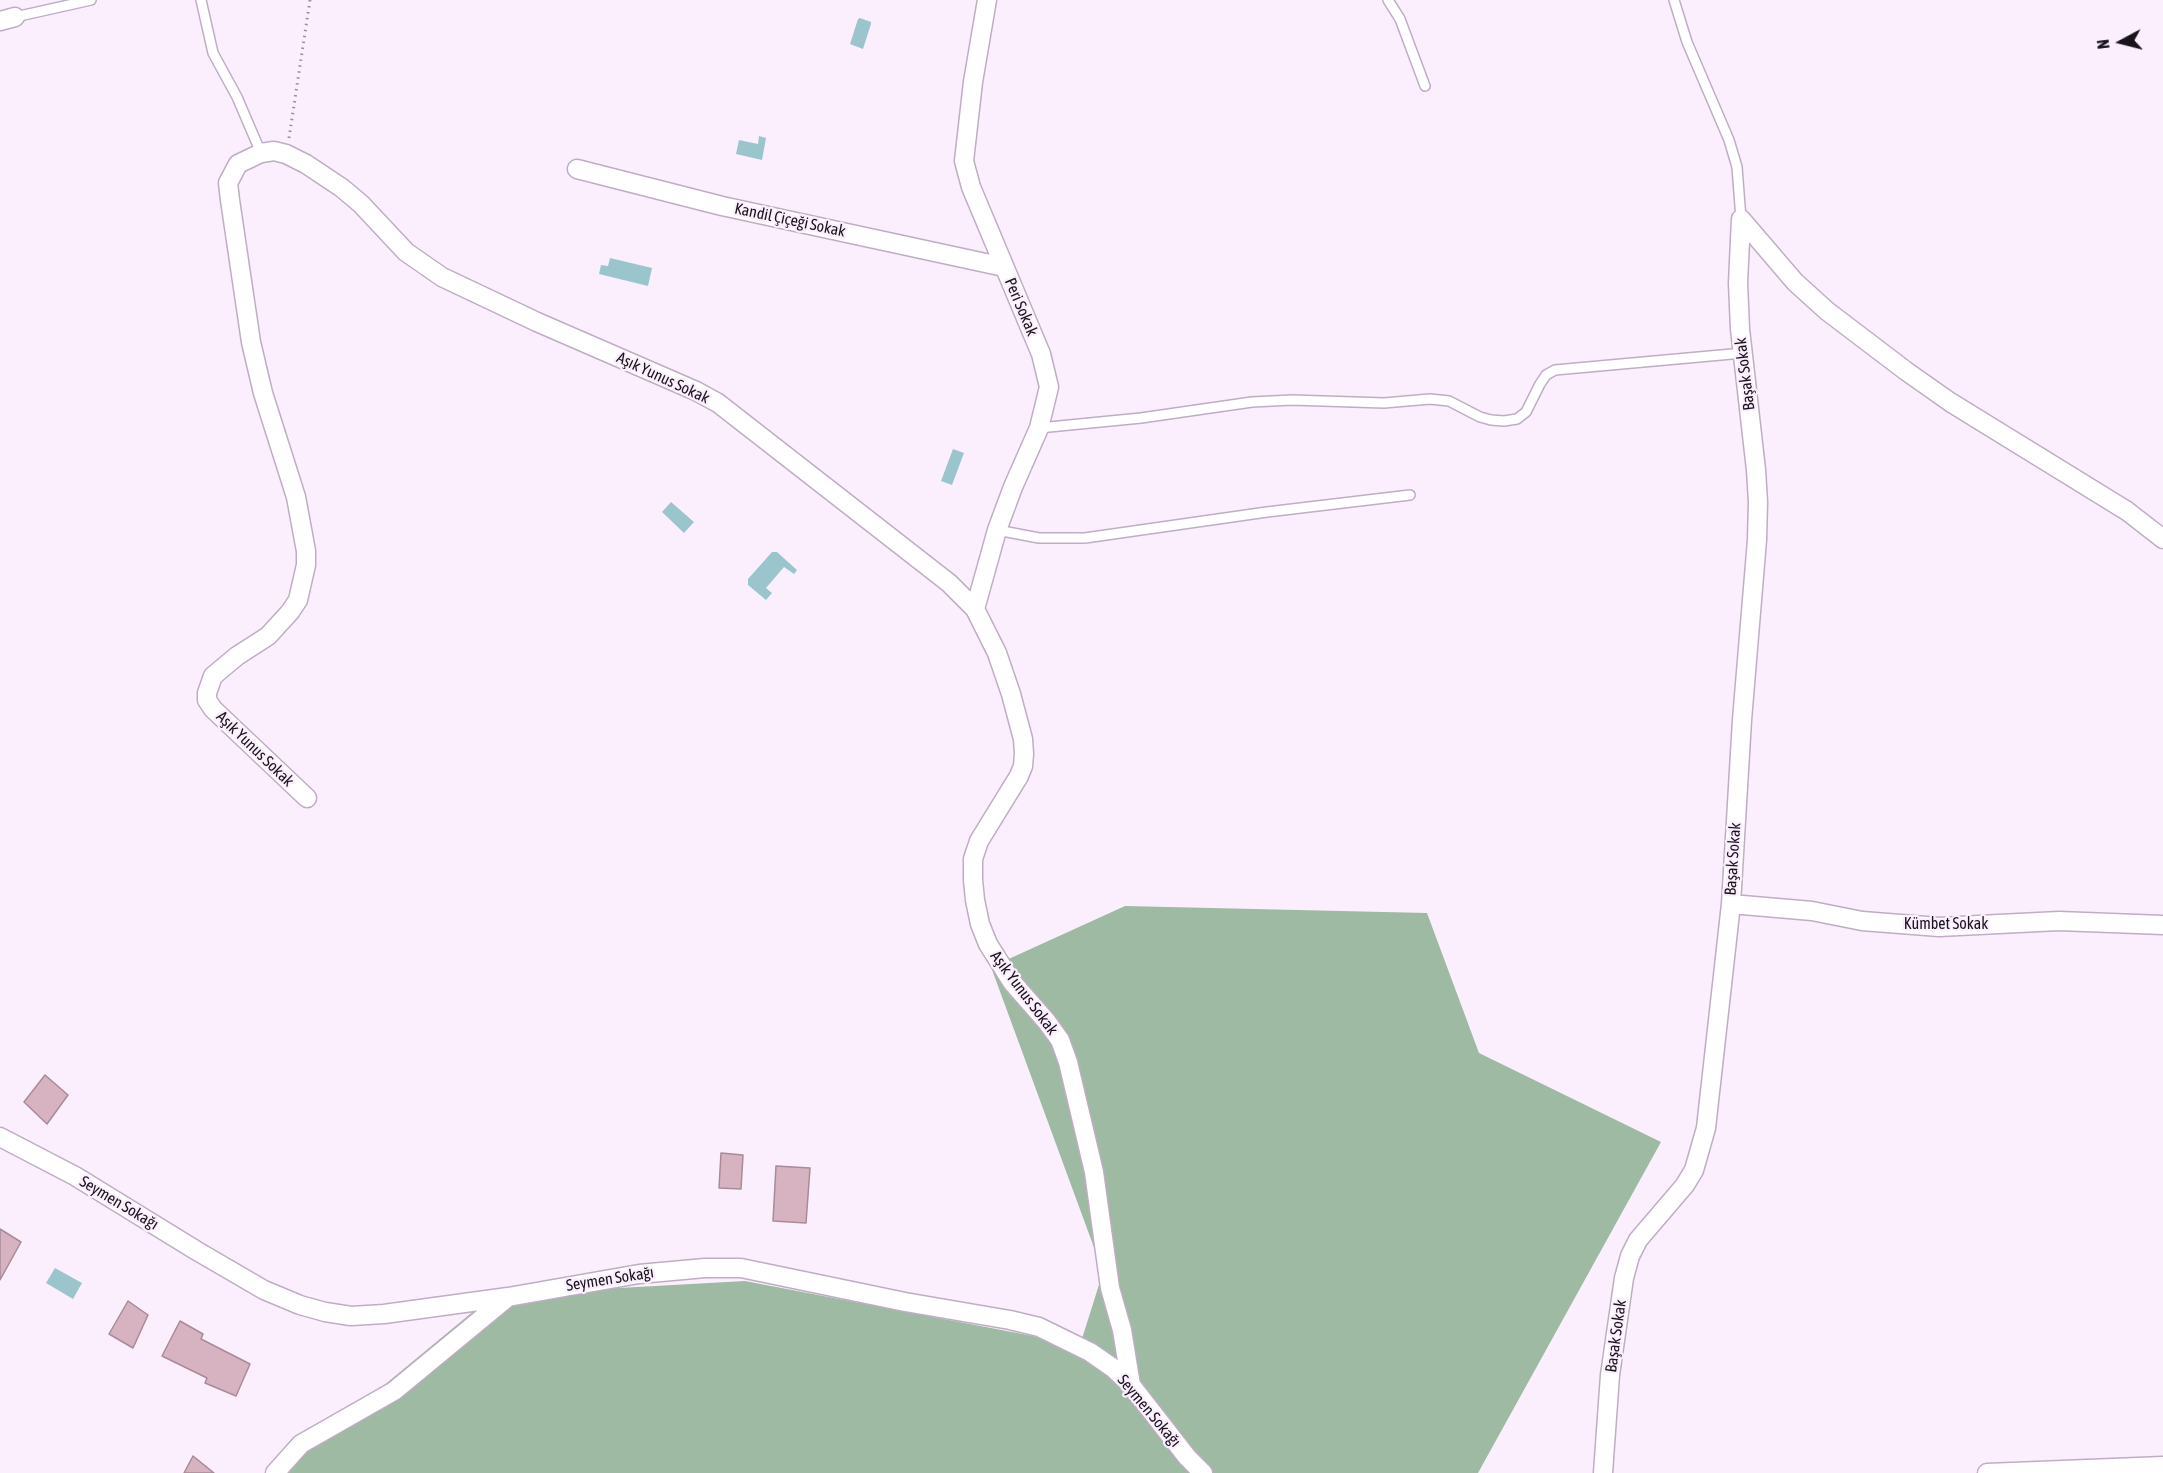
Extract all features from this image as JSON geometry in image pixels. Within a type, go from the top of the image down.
[{"type":"street","name":"Peri Sokak","points":[[975,609],[997,530],[1039,428],[1049,387],[1041,354],[971,187],[964,161],[973,82],[987,0]]},
{"type":"street","name":"Aşık Yunus Sokak","points":[[307,798],[213,709],[207,700],[213,676],[268,636],[290,612],[298,600],[306,565],[306,551],[296,496],[263,393],[251,342],[228,183],[238,164],[247,158],[274,151],[306,164],[342,188],[361,204],[406,252],[442,277],[718,403],[949,583],[975,609],[1001,663],[1023,739],[1024,754],[1019,776],[979,841],[973,859],[972,880],[975,900],[980,924],[988,944],[1012,982],[1047,1022],[1059,1040],[1068,1062],[1094,1172],[1110,1288],[1122,1330],[1131,1385]]},
{"type":"street","name":"Kandil Çiçeği Sokak","points":[[578,169],[723,206],[1004,267]]},
{"type":"street","name":"Başak Sokak","points":[[1603,1473],[1610,1375],[1624,1278],[1630,1256],[1638,1240],[1685,1185],[1694,1170],[1706,1128],[1731,904],[1758,502],[1740,328],[1738,283],[1741,219]]},
{"type":"street","points":[[1741,219],[1795,282],[1827,311],[1906,371],[1950,402],[2127,511],[2163,539]]},
{"type":"street","name":"Kümbet Sokak","points":[[1731,904],[1812,911],[1873,922],[1940,927],[2060,921],[2163,925]]},
{"type":"street","name":"Seymen Sokağı","points":[[0,1137],[93,1187],[264,1290],[300,1305],[325,1312],[351,1316],[384,1314],[507,1297],[669,1270],[741,1268],[1038,1327],[1090,1352],[1113,1368],[1131,1385],[1187,1457],[1203,1473]]},
{"type":"street","points":[[275,1473],[301,1444],[394,1391],[507,1297]]},
{"type":"street","points":[[1987,1473],[2163,1466]]},
{"type":"lane","points":[[7,19],[91,0]]},
{"type":"lane","points":[[201,0],[213,53],[237,97],[261,153]]},
{"type":"lane","points":[[1388,0],[1400,19],[1425,86]]},
{"type":"lane","points":[[1674,0],[1687,42],[1729,140],[1737,166],[1741,219]]},
{"type":"lane","points":[[1039,428],[1141,418],[1252,402],[1292,400],[1384,403],[1430,399],[1449,401],[1480,417],[1504,421],[1517,419],[1526,412],[1546,375],[1555,370],[1743,352]]},
{"type":"lane","points":[[997,530],[1039,538],[1085,538],[1267,512],[1410,495]]},
{"type":"path","points":[[286,154],[310,0]]},
{"type":"green space","points":[[1125,906],[1427,913],[1479,1053],[1661,1142],[1478,1473],[278,1473],[493,1295],[745,1281],[1080,1345],[1103,1272],[991,967]]},
{"type":"water","points":[[860,18],[871,22],[863,49],[850,44]]},
{"type":"water","points":[[759,136],[766,138],[762,160],[736,154],[739,140],[758,144]]},
{"type":"water","points":[[610,258],[652,268],[648,286],[599,274],[601,265],[608,266]]},
{"type":"water","points":[[953,449],[964,453],[952,485],[941,481]]},
{"type":"water","points":[[671,502],[694,522],[684,533],[662,512]]},
{"type":"water","points":[[772,552],[777,552],[797,570],[794,574],[784,567],[766,588],[772,593],[766,600],[748,585],[748,579]]},
{"type":"water","points":[[55,1268],[82,1283],[73,1299],[46,1283]]},
{"type":"building","points":[[45,1075],[68,1095],[47,1124],[24,1102]]},
{"type":"building","points":[[721,1153],[743,1155],[741,1189],[719,1188]]},
{"type":"building","points":[[776,1166],[810,1168],[806,1223],[773,1221]]},
{"type":"building","points":[[0,1229],[21,1242],[0,1280]]},
{"type":"building","points":[[128,1301],[148,1315],[133,1348],[109,1334]]},
{"type":"building","points":[[180,1321],[203,1334],[201,1339],[250,1364],[236,1396],[205,1383],[207,1378],[162,1356]]},
{"type":"building","points":[[193,1456],[214,1473],[184,1473]]}]
